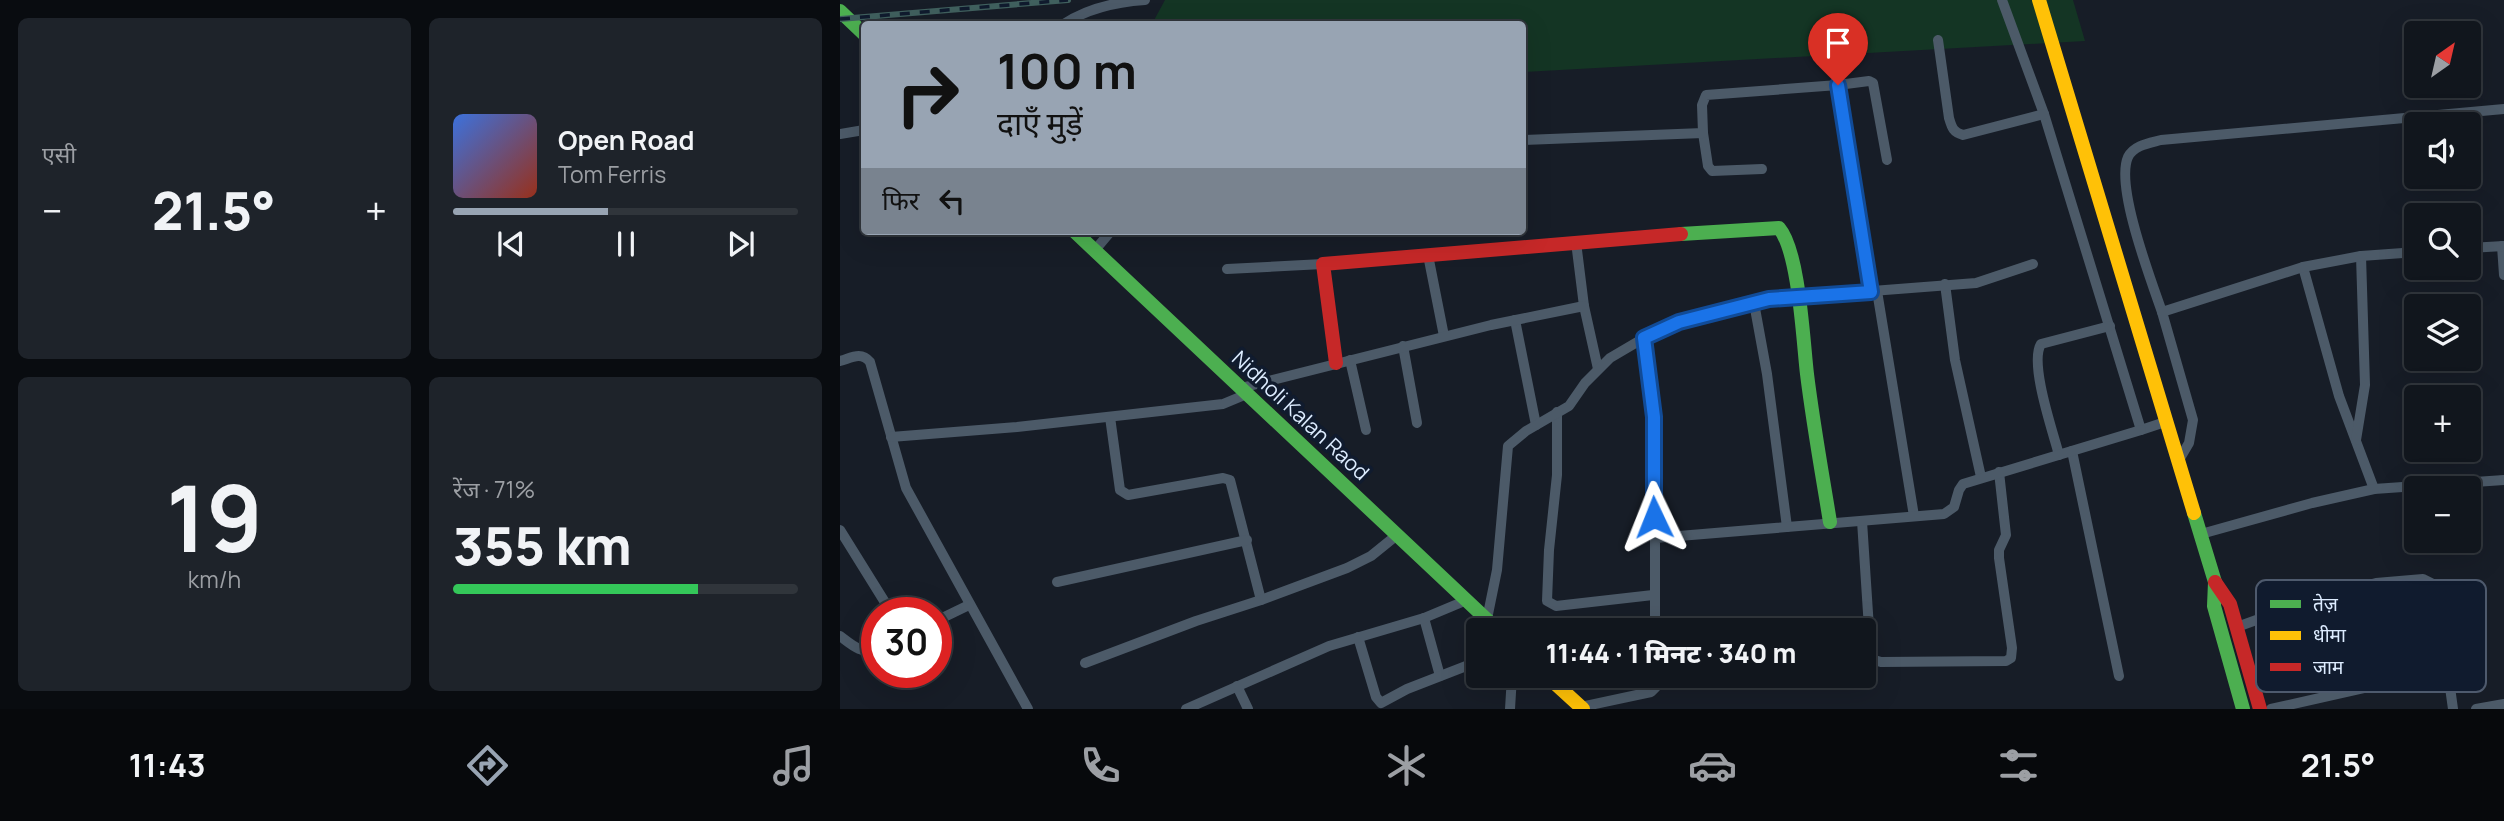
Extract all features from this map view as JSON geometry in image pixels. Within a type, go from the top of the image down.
[{"type":"street","points":[[1069,21],[1084,12],[1128,1],[1145,0]]},
{"type":"street","points":[[2002,0],[2044,114],[2141,430]]},
{"type":"street","points":[[2039,0],[2215,582],[2230,604],[2260,709]]},
{"type":"street","points":[[840,11],[861,31]]},
{"type":"street","points":[[1938,40],[1952,129],[1957,133],[1963,135],[2044,114]]},
{"type":"street","points":[[1762,169],[1719,172],[1709,169],[1703,133],[1702,105],[1706,95],[1869,81],[1873,83],[1888,160]]},
{"type":"street","points":[[1838,85],[1914,516]]},
{"type":"street","points":[[2179,460],[2189,443],[2193,420],[2134,225],[2126,168],[2127,158],[2133,150],[2161,140],[2504,109]]},
{"type":"street","points":[[840,134],[861,130]]},
{"type":"street","points":[[1526,140],[1703,133]]},
{"type":"street","points":[[1227,269],[1323,264],[1779,228],[1786,236],[1798,296],[1830,522]]},
{"type":"street","name":"Nidholi Kalan Raod","points":[[1078,235],[1486,618]]},
{"type":"street","points":[[1095,250],[1108,235]]},
{"type":"street","points":[[1576,242],[1584,306],[1598,369]]},
{"type":"street","points":[[2481,247],[2503,246],[2504,275]]},
{"type":"street","points":[[2162,312],[2303,267],[2361,256],[2404,253]]},
{"type":"street","points":[[1428,255],[1444,336]]},
{"type":"street","points":[[2356,441],[2365,384],[2361,256]]},
{"type":"street","points":[[1323,264],[1343,362],[1366,430]]},
{"type":"street","points":[[1487,618],[1497,570],[1508,446],[1536,425],[1569,406],[1585,383],[1610,358],[1679,322],[1754,303],[1798,296],[1976,283],[2034,264]]},
{"type":"street","points":[[2303,267],[2339,396],[2374,489]]},
{"type":"street","points":[[1945,284],[1955,360],[1981,477]]},
{"type":"street","points":[[1754,303],[1767,374],[1787,527]]},
{"type":"street","points":[[891,437],[1223,404],[1244,391],[1343,362],[1444,336],[1584,306]]},
{"type":"street","points":[[1516,320],[1536,425]]},
{"type":"street","points":[[2059,455],[2039,380],[2038,348],[2041,344],[2110,326]]},
{"type":"street","points":[[1644,338],[1654,417],[1654,618]]},
{"type":"street","points":[[1403,346],[1417,423]]},
{"type":"street","points":[[840,362],[858,356],[866,357],[870,362],[906,488],[1028,709]]},
{"type":"street","points":[[1557,412],[1556,475],[1547,601],[1556,606],[1653,595]]},
{"type":"street","points":[[1110,417],[1122,494],[1227,478],[1232,484],[1261,600]]},
{"type":"street","points":[[1655,538],[1944,514],[1954,507],[1963,484],[2168,421]]},
{"type":"street","points":[[2072,451],[2119,676]]},
{"type":"street","points":[[1862,521],[1871,659],[1881,662],[2006,661],[2011,658],[2012,648],[1999,558],[1999,550],[2006,535],[1999,472]]},
{"type":"street","points":[[2201,534],[2374,489],[2504,480]]},
{"type":"street","points":[[840,530],[882,597]]},
{"type":"street","points":[[1085,663],[1347,568],[1371,556],[1396,535]]},
{"type":"street","points":[[1057,582],[1247,540]]},
{"type":"street","points":[[2215,582],[2214,606],[2243,709]]},
{"type":"street","points":[[1186,709],[1329,646],[1424,618],[1467,600]]},
{"type":"street","points":[[952,613],[970,605]]},
{"type":"street","points":[[1424,618],[1440,676]]},
{"type":"street","points":[[2237,628],[2256,621]]},
{"type":"street","points":[[840,636],[861,650]]},
{"type":"street","points":[[1358,637],[1380,703],[1400,692],[1466,666]]},
{"type":"street","points":[[1237,686],[1248,709]]},
{"type":"street","points":[[1510,709],[1511,688]]},
{"type":"street","points":[[1560,688],[1582,708],[1651,692],[1655,688]]},
{"type":"street","points":[[2271,709],[2346,692]]},
{"type":"street","points":[[2476,709],[2504,704]]},
{"type":"green space","points":[[1165,0],[2073,0],[2085,41],[1526,72],[1526,21],[1154,21]]},
{"type":"railway","points":[[840,19],[1068,0]]},
{"type":"traffic: fast","points":[[840,11],[861,31]]},
{"type":"traffic: fast","points":[[1681,234],[1779,228],[1786,239],[1796,275],[1809,392],[1830,522]]},
{"type":"traffic: fast","points":[[1078,235],[1485,618]]},
{"type":"traffic: fast","points":[[2194,513],[2215,582],[2214,606],[2243,709]]},
{"type":"traffic: slow","points":[[2039,0],[2194,513]]},
{"type":"traffic: slow","points":[[1560,688],[1583,709]]},
{"type":"traffic: jam","points":[[1336,363],[1323,264],[1681,234]]},
{"type":"traffic: jam","points":[[2215,582],[2230,604],[2260,709]]},
{"type":"route","points":[[1654,517],[1654,417],[1644,338],[1679,322],[1769,299],[1871,292],[1838,85]]}]
